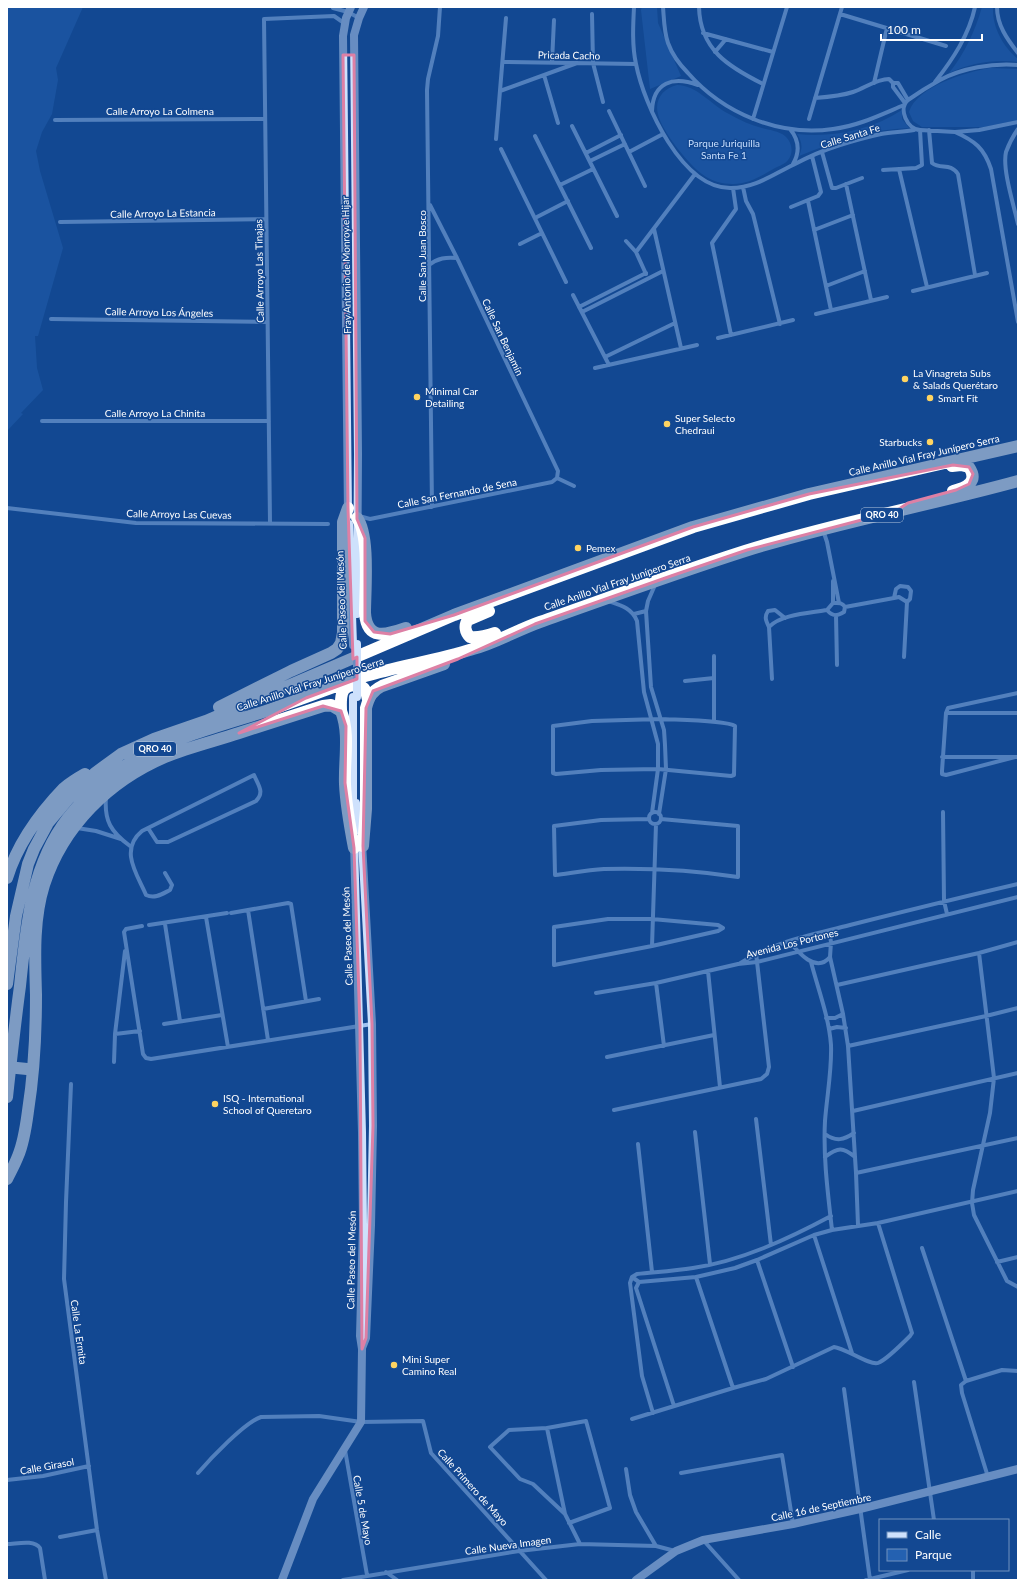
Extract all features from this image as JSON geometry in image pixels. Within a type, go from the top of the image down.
[{"type":"highway","name":"Calle Anillo Vial Fray Junípero Serra","points":[[7,984],[16,916],[28,864],[34,849],[48,823],[68,798],[91,776],[121,754],[136,746],[206,721],[454,615],[693,527],[809,494],[1016,444]]},
{"type":"highway","points":[[888,476],[918,474],[961,465],[969,467],[973,474],[972,481],[964,487],[908,503],[896,512]]},
{"type":"highway","name":"Calle Anillo Vial Fray Junípero Serra","points":[[7,1097],[24,944],[29,914],[41,864],[56,834],[67,818],[95,788],[140,755],[177,740],[306,698],[365,676],[477,648],[535,624],[747,550],[1018,481]]},
{"type":"highway","points":[[168,734],[264,684],[338,649],[343,633],[343,522],[354,518],[361,523],[365,538],[365,617],[366,624],[370,630],[378,634],[390,634],[454,615]]},
{"type":"highway","points":[[535,624],[518,626],[482,638],[470,637],[466,629],[467,622],[470,618],[554,587],[562,575]]},
{"type":"highway","points":[[360,698],[382,686],[458,659],[477,648]]},
{"type":"highway","points":[[358,847],[346,806],[346,726],[341,711],[343,690],[348,686],[362,686],[365,690],[360,698]]},
{"type":"highway","points":[[239,733],[306,698]]},
{"type":"highway","points":[[358,847],[366,809],[366,708],[360,698]]},
{"type":"highway","points":[[7,1179],[19,1155],[26,1127],[36,1005],[35,944],[38,916],[44,885],[54,861],[73,828],[88,810],[107,793],[128,777],[165,757],[323,706],[331,705],[341,711]]},
{"type":"highway","points":[[7,878],[11,866],[39,818],[65,787],[96,767],[121,754]]},
{"type":"highway","points":[[7,1067],[30,1069]]},
{"type":"main road","name":"Fray Antonio de Monroy e Hijar","points":[[354,518],[354,35],[364,7]]},
{"type":"main road","name":"Fray Antonio de Monroy e Hijar","points":[[350,10],[344,23],[343,55],[346,267],[354,518]]},
{"type":"main road","points":[[343,55],[354,55]]},
{"type":"main road","points":[[346,267],[355,267]]},
{"type":"main road","name":"Calle Paseo del Mesón","points":[[354,518],[355,644],[360,698]]},
{"type":"main road","name":"Calle Paseo del Mesón","points":[[358,847],[372,1024],[373,1126],[360,1336],[362,1349],[361,1422]]},
{"type":"main road","name":"Calle Paseo del Mesón","points":[[358,847],[360,1026],[367,1225]]},
{"type":"main road","points":[[282,1580],[313,1499],[361,1422]]},
{"type":"main road","name":"Calle 16 de Septiembre","points":[[640,1579],[676,1551],[704,1540],[793,1524],[860,1509],[1018,1468]]},
{"type":"street","name":"Calle San Juan Bosco","points":[[432,507],[427,90],[428,79],[438,36],[440,7]]},
{"type":"street","name":"Calle Santa Fe","points":[[634,7],[633,28],[636,64],[652,114],[673,149],[695,174],[709,184],[725,188],[754,185],[812,156],[865,138],[914,130],[955,132]]},
{"type":"street","name":"Calle Santa Fe","points":[[663,7],[668,43],[679,64],[698,85],[720,101],[753,119],[790,129],[818,131],[847,127],[876,118],[906,103],[933,84],[950,75],[970,69],[1018,65]]},
{"type":"street","points":[[699,7],[703,33],[715,52],[742,74],[764,84]]},
{"type":"street","points":[[753,119],[787,7]]},
{"type":"street","points":[[809,119],[842,7]]},
{"type":"street","points":[[933,84],[957,52],[972,22],[975,7]]},
{"type":"street","points":[[997,7],[1003,32],[1018,53]]},
{"type":"street","points":[[344,23],[334,16],[333,8],[350,10],[359,18]]},
{"type":"street","points":[[592,14],[593,63],[604,102]]},
{"type":"street","points":[[840,14],[946,46]]},
{"type":"street","name":"Calle Arroyo Las Tinajas","points":[[270,523],[264,19],[334,16]]},
{"type":"street","points":[[496,139],[506,18]]},
{"type":"street","points":[[552,62],[554,20]]},
{"type":"street","points":[[874,83],[887,28]]},
{"type":"street","points":[[703,33],[773,52]]},
{"type":"street","points":[[715,52],[726,39]]},
{"type":"street","name":"Pricada Cacho","points":[[502,62],[636,64]]},
{"type":"street","points":[[500,91],[579,63]]},
{"type":"street","points":[[544,76],[558,123]]},
{"type":"street","points":[[815,98],[846,94],[885,79],[891,80],[894,83],[898,83],[906,103],[906,119],[914,130]]},
{"type":"street","points":[[652,114],[653,102],[656,93],[663,85],[674,81],[686,80],[698,85]]},
{"type":"street","points":[[609,112],[645,186]]},
{"type":"street","name":"Calle Arroyo La Colmena","points":[[55,120],[266,119]]},
{"type":"street","points":[[955,132],[979,130],[1018,122]]},
{"type":"street","points":[[572,126],[617,216]]},
{"type":"street","points":[[790,129],[797,140],[798,146],[796,159],[792,165]]},
{"type":"street","points":[[1018,129],[1011,140],[1006,153],[1005,166],[1018,224]]},
{"type":"street","points":[[883,170],[916,168],[922,165],[920,130]]},
{"type":"street","points":[[929,130],[932,163],[935,166],[950,167],[958,174],[975,276]]},
{"type":"street","points":[[955,132],[968,138],[979,146],[986,156],[991,169],[1018,322]]},
{"type":"street","points":[[629,152],[663,134]]},
{"type":"street","points":[[535,136],[591,248]]},
{"type":"street","points":[[586,153],[621,136]]},
{"type":"street","points":[[590,161],[625,144]]},
{"type":"street","points":[[501,149],[566,282]]},
{"type":"street","points":[[822,152],[831,187],[836,188],[862,178]]},
{"type":"street","points":[[791,207],[818,196],[821,192],[812,156]]},
{"type":"street","points":[[560,185],[593,169]]},
{"type":"street","points":[[899,169],[927,287]]},
{"type":"street","points":[[636,252],[695,174]]},
{"type":"street","points":[[846,184],[871,300]]},
{"type":"street","points":[[743,187],[748,204],[753,214],[780,324]]},
{"type":"street","points":[[732,335],[712,243],[734,212],[736,205],[733,188]]},
{"type":"street","points":[[535,218],[568,201]]},
{"type":"street","points":[[808,201],[831,310]]},
{"type":"street","name":"Calle San Benjamín","points":[[429,204],[457,258],[558,471],[557,478]]},
{"type":"street","points":[[814,230],[853,215]]},
{"type":"street","name":"Calle Arroyo La Estancia","points":[[60,222],[266,219]]},
{"type":"street","points":[[654,229],[681,348]]},
{"type":"street","points":[[520,244],[542,233]]},
{"type":"street","points":[[626,241],[636,252],[648,278]]},
{"type":"street","points":[[429,265],[435,260],[443,257],[457,258]]},
{"type":"street","points":[[582,312],[663,271]]},
{"type":"street","points":[[826,286],[865,271]]},
{"type":"street","points":[[579,307],[646,273]]},
{"type":"street","points":[[913,291],[987,273]]},
{"type":"street","points":[[573,295],[609,365]]},
{"type":"street","points":[[816,314],[887,297]]},
{"type":"street","name":"Calle Arroyo Los Ángeles","points":[[51,319],[267,322]]},
{"type":"street","points":[[718,338],[793,320]]},
{"type":"street","points":[[605,357],[675,323]]},
{"type":"street","points":[[595,368],[697,345]]},
{"type":"street","name":"Calle Arroyo La Chinita","points":[[42,421],[268,421]]},
{"type":"street","points":[[557,478],[574,486]]},
{"type":"street","name":"Calle San Fernando de Sena","points":[[354,518],[370,519],[432,507],[552,482],[557,478]]},
{"type":"street","name":"Calle Arroyo Las Cuevas","points":[[7,508],[136,523],[328,524]]},
{"type":"street","points":[[770,627],[776,621],[785,618],[827,610],[833,603],[835,598],[833,576],[827,542],[823,530]]},
{"type":"street","points":[[657,581],[648,601],[646,611],[650,687],[664,730],[666,769],[659,814],[661,819]]},
{"type":"street","points":[[894,598],[896,589],[900,586],[908,587],[911,591],[907,602],[904,657]]},
{"type":"street","points":[[835,598],[845,607],[894,598],[899,598],[907,602]]},
{"type":"street","points":[[604,600],[624,607],[634,614],[637,621],[642,657],[644,688],[658,744],[658,769],[652,813],[649,819]]},
{"type":"street","points":[[833,603],[839,603]]},
{"type":"street","points":[[827,610],[830,614],[836,615],[844,612],[845,607]]},
{"type":"street","points":[[772,679],[770,627],[765,618],[768,612],[775,610],[785,618]]},
{"type":"street","points":[[634,614],[646,611]]},
{"type":"street","points":[[836,615],[837,665]]},
{"type":"street","points":[[642,657],[648,656]]},
{"type":"street","points":[[714,656],[714,722]]},
{"type":"street","points":[[685,681],[714,678]]},
{"type":"street","points":[[1016,757],[942,774],[946,712],[948,708],[1018,693]]},
{"type":"street","points":[[946,712],[1018,713]]},
{"type":"street","points":[[660,719],[714,722],[731,724],[735,726],[734,775],[731,776],[666,769],[601,770],[553,773],[553,726],[592,721],[660,719]]},
{"type":"street","points":[[942,757],[1016,757]]},
{"type":"street","points":[[148,828],[157,842],[168,842],[256,801],[261,796],[261,791],[254,775],[148,828],[136,836],[130,846],[130,858],[146,895],[151,897],[157,896],[170,890],[172,885],[165,873]]},
{"type":"street","points":[[107,793],[105,811],[106,818],[121,840]]},
{"type":"street","points":[[652,813],[655,812],[659,814]]},
{"type":"street","points":[[943,812],[944,901],[947,914]]},
{"type":"street","points":[[649,819],[653,824],[656,824]]},
{"type":"street","points":[[649,819],[601,820],[554,826],[555,875],[602,870],[654,869],[696,871],[738,877],[738,826],[661,819]]},
{"type":"street","points":[[652,946],[656,824],[661,819]]},
{"type":"street","points":[[73,828],[96,831],[121,840],[130,846]]},
{"type":"street","name":"Avenida Los Portones","points":[[738,964],[756,953],[789,941],[944,901],[1018,884]]},
{"type":"street","name":"Avenida Los Portones","points":[[738,964],[757,962],[831,942],[1018,896]]},
{"type":"street","points":[[149,925],[165,924],[288,903],[291,904],[306,1001]]},
{"type":"street","points":[[248,910],[268,1040]]},
{"type":"street","points":[[206,917],[228,1047]]},
{"type":"street","points":[[608,919],[652,919],[718,925],[723,928],[718,931],[652,946],[554,965],[554,926],[608,919]]},
{"type":"street","points":[[165,924],[180,1021]]},
{"type":"street","points":[[142,926],[124,930],[143,1054],[146,1058],[151,1059],[372,1024]]},
{"type":"street","points":[[829,931],[831,942],[830,957],[846,1028],[848,1046],[853,1111],[858,1225]]},
{"type":"street","points":[[789,941],[798,951],[815,964],[824,963],[830,957]]},
{"type":"street","points":[[837,985],[979,953],[1018,942]]},
{"type":"street","points":[[114,1062],[115,1034],[126,946]]},
{"type":"street","points":[[614,1110],[761,1079],[767,1074],[769,1067],[756,953]]},
{"type":"street","points":[[979,953],[994,1078],[990,1113],[984,1146],[973,1190],[972,1203],[974,1215],[1007,1281],[1018,1287]]},
{"type":"street","points":[[812,962],[829,1029],[831,1054],[825,1134],[832,1230]]},
{"type":"street","points":[[596,993],[656,983],[738,964]]},
{"type":"street","points":[[708,971],[720,1087]]},
{"type":"street","points":[[656,983],[664,1046]]},
{"type":"street","points":[[264,1009],[319,999]]},
{"type":"street","points":[[848,1046],[1018,1008]]},
{"type":"street","points":[[826,1018],[835,1018],[843,1014]]},
{"type":"street","points":[[164,1024],[222,1015]]},
{"type":"street","points":[[829,1029],[837,1027],[846,1028]]},
{"type":"street","points":[[115,1034],[140,1031]]},
{"type":"street","points":[[607,1057],[714,1035]]},
{"type":"street","points":[[853,1111],[1018,1073]]},
{"type":"street","name":"Calle La Ermita","points":[[71,1084],[64,1279],[97,1530],[106,1580]]},
{"type":"street","points":[[756,1119],[771,1245]]},
{"type":"street","points":[[695,1132],[710,1264]]},
{"type":"street","points":[[825,1134],[832,1139],[840,1140],[847,1138],[854,1133]]},
{"type":"street","points":[[856,1173],[1018,1138]]},
{"type":"street","points":[[638,1144],[652,1272]]},
{"type":"street","points":[[826,1157],[833,1150],[841,1149],[848,1151],[855,1157]]},
{"type":"street","points":[[632,1277],[638,1282],[696,1277],[735,1268],[814,1235],[832,1230],[878,1223],[972,1203],[1018,1191]]},
{"type":"street","points":[[653,1413],[642,1376],[630,1283],[632,1277],[637,1274],[694,1268],[733,1259],[771,1245],[831,1216]]},
{"type":"street","points":[[632,1419],[766,1379],[834,1347],[841,1348],[877,1364],[912,1333],[878,1223]]},
{"type":"street","points":[[814,1235],[852,1353]]},
{"type":"street","points":[[922,1248],[966,1381]]},
{"type":"street","points":[[997,1262],[1018,1257]]},
{"type":"street","points":[[733,1259],[735,1268]]},
{"type":"street","points":[[757,1260],[793,1367]]},
{"type":"street","points":[[696,1277],[732,1388]]},
{"type":"street","points":[[638,1282],[636,1288],[674,1406]]},
{"type":"street","points":[[988,1477],[961,1385],[966,1381],[1002,1370],[1018,1371]]},
{"type":"street","points":[[914,1382],[934,1519]]},
{"type":"street","points":[[844,1389],[869,1580],[904,1571]]},
{"type":"street","name":"Calle Primero de Mayo","points":[[198,1473],[211,1458],[255,1419],[261,1417],[319,1416],[361,1422],[423,1421],[432,1453],[546,1580]]},
{"type":"street","points":[[565,1514],[533,1484],[520,1479],[490,1447],[509,1430],[547,1428],[586,1421],[610,1508],[569,1523]]},
{"type":"street","points":[[547,1428],[565,1514],[580,1544]]},
{"type":"street","name":"Calle 5 de Mayo","points":[[344,1448],[367,1575]]},
{"type":"street","points":[[681,1473],[782,1456],[793,1524]]},
{"type":"street","name":"Calle Girasol","points":[[7,1480],[42,1476],[89,1466]]},
{"type":"street","points":[[626,1469],[630,1496],[636,1512],[656,1546]]},
{"type":"street","points":[[60,1537],[97,1530]]},
{"type":"street","points":[[704,1540],[739,1580]]},
{"type":"street","points":[[7,1544],[38,1544],[45,1580]]},
{"type":"street","name":"Calle Nueva Imagen","points":[[343,1580],[519,1550],[580,1544],[656,1546],[676,1551]]},
{"type":"street","points":[[385,1572],[397,1580]]},
{"type":"highlighted area","points":[[343,55],[354,55],[357,519],[365,538],[365,621],[374,632],[390,634],[454,615],[693,527],[809,494],[953,465],[969,467],[973,474],[969,484],[956,490],[908,503],[896,511],[747,550],[671,576],[535,624],[458,659],[373,691],[366,708],[363,846],[372,1024],[373,1126],[366,1338],[362,1349],[360,1026],[354,848],[345,783],[346,726],[341,711],[323,706],[239,733],[306,698],[357,679],[357,657],[353,659],[348,508]]},
{"type":"green space","points":[[7,7],[83,7],[56,68],[58,80],[52,114],[42,132],[36,151],[40,171],[63,248],[38,336],[35,336],[37,368],[43,390],[21,413],[23,414],[7,431]]},
{"type":"green space","points":[[642,7],[657,7],[658,23],[681,76],[650,89],[641,10]]},
{"type":"green space","points":[[982,7],[993,7],[994,22],[1003,43],[1018,59],[1018,62],[1000,61],[974,64],[949,73],[969,42]]},
{"type":"green space","points":[[990,68],[1018,69],[1018,120],[984,127],[922,127],[913,121],[909,112],[914,103],[932,88],[956,77]]},
{"type":"green space","name":"Parque Juriquilla Santa Fe 1","points":[[677,85],[691,88],[722,110],[741,120],[783,134],[791,144],[792,151],[790,157],[782,165],[744,183],[733,184],[717,182],[705,176],[690,163],[676,147],[660,121],[657,109],[659,99],[664,92],[672,86]]},
{"type":"green space","points":[[902,110],[902,119],[909,128],[881,131],[853,137],[799,156],[801,145],[797,134],[824,135],[851,131],[878,123]]},
{"type":"place","name":"La Vinagreta Subs & Salads Querétaro","points":[[905,379]]},
{"type":"place","name":"Minimal Car Detailing","points":[[417,397]]},
{"type":"place","name":"Smart Fit","points":[[930,398]]},
{"type":"place","name":"Super Selecto Chedraui","points":[[667,424]]},
{"type":"place","name":"Starbucks","points":[[930,442]]},
{"type":"place","name":"Pemex","points":[[578,548]]},
{"type":"place","name":"ISQ - International School of Queretaro","points":[[215,1104]]},
{"type":"place","name":"Mini Super Camino Real","points":[[394,1365]]}]
